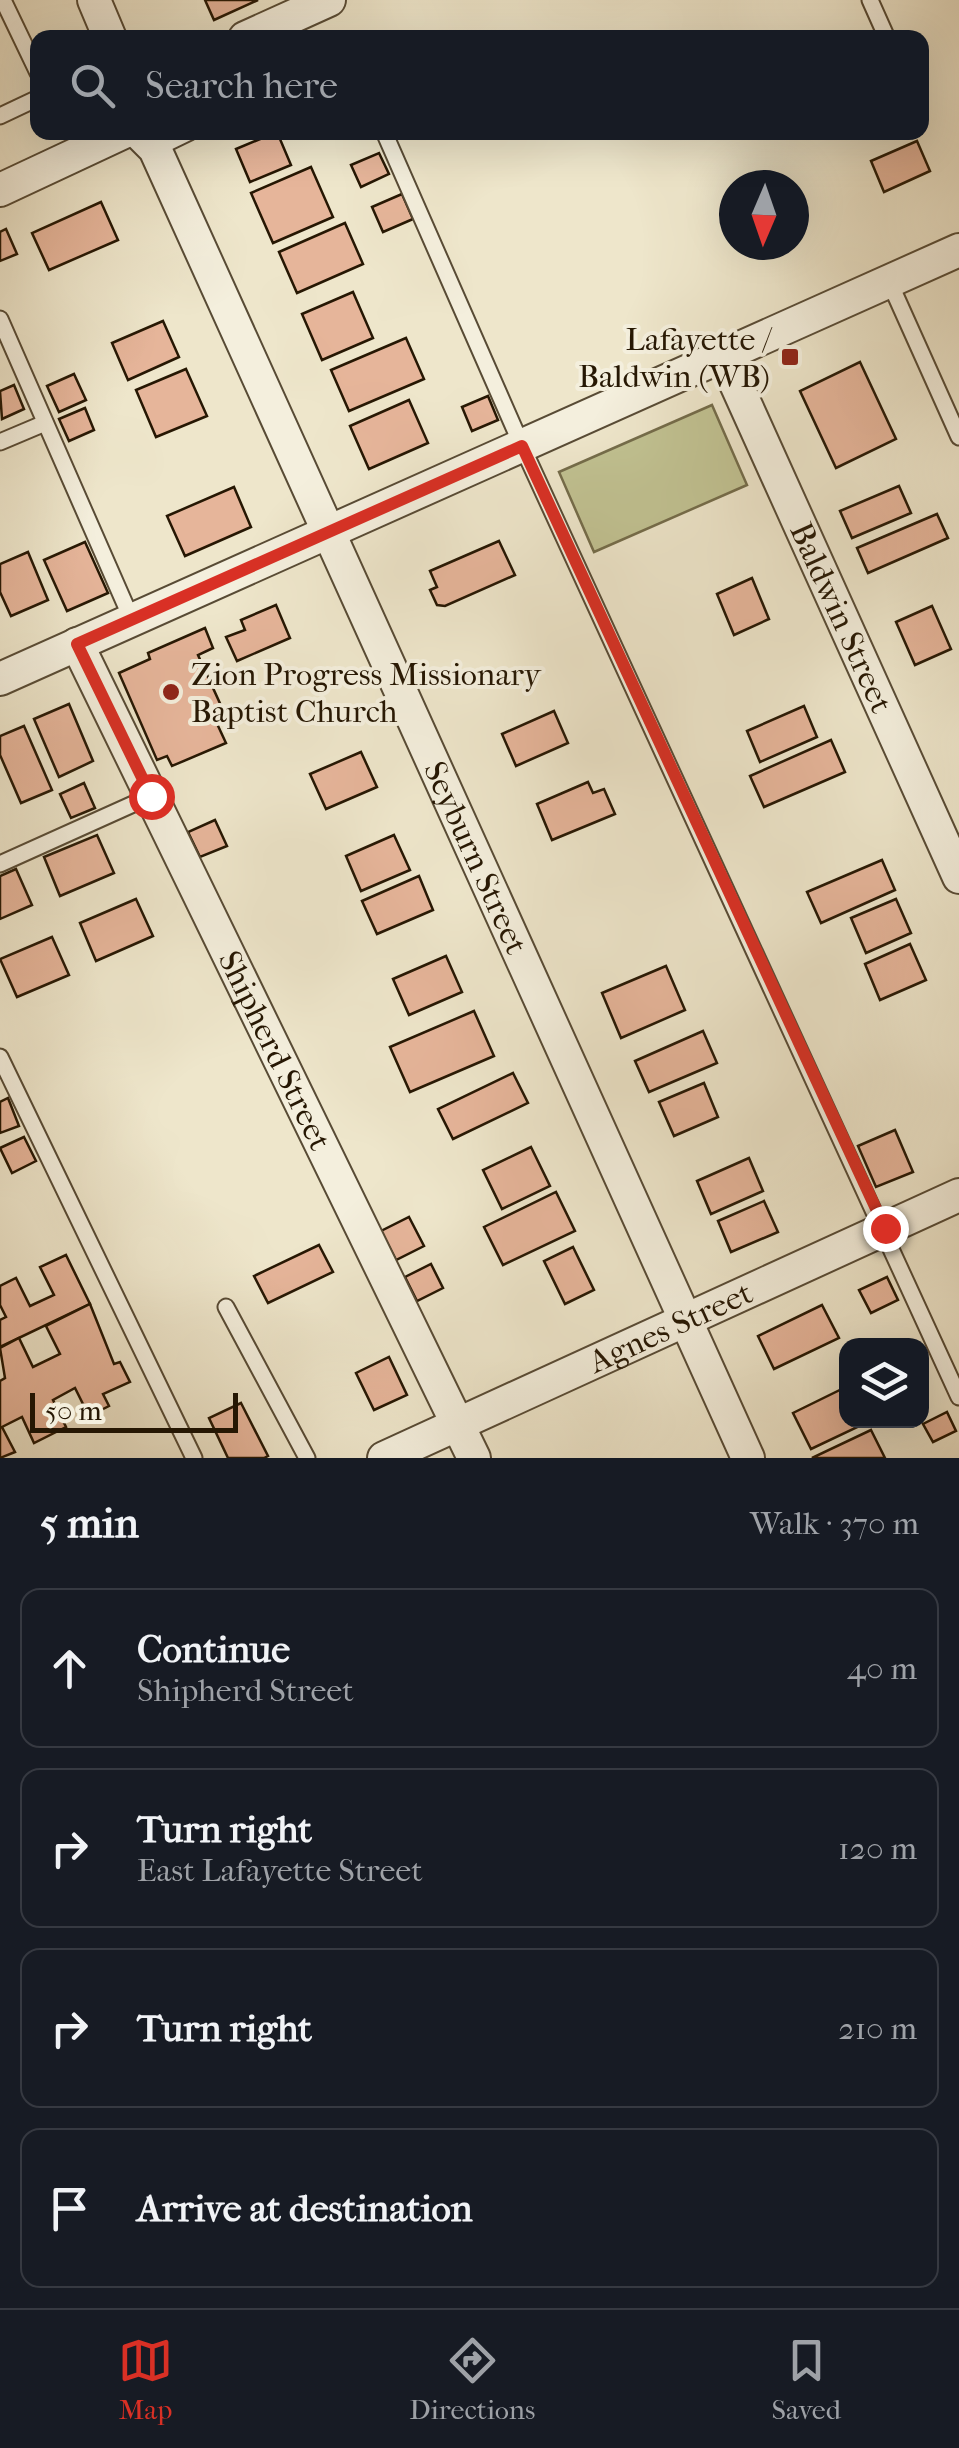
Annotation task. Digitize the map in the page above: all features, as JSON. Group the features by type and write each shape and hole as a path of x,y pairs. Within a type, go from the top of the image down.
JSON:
{"street":[{"path":"94,0 107,30"},
{"path":"262,30 329,0"},
{"path":"0,190 107,140"},
{"name":"Seyburn Street","path":"147,141 330,531 748,1458"},
{"path":"0,679 959,250"},
{"name":"Baldwin Street","path":"723,355 959,876"},
{"name":"Shipherd Street","path":"77,644 474,1458"},
{"name":"Agnes Street","path":"384,1458 959,1195"}],"lane":[{"path":"3,0 30,56"},
{"path":"870,0 883,30"},
{"path":"0,116 30,102"},
{"path":"388,140 522,446 885,1228 959,1397"},
{"path":"890,281 959,436"},
{"path":"0,319 132,620"},
{"path":"0,442 45,422"},
{"path":"0,864 151,796"},
{"path":"0,1057 194,1458"},
{"path":"226,1307 307,1458"}],"green space":[{"path":"712,405 747,485 594,552 559,472"}],"building":[{"path":"205,0 258,0 214,20"},
{"path":"258,140 280,140 291,165 250,182 236,149"},
{"path":"917,141 930,171 884,192 871,161"},
{"path":"379,153 389,174 361,187 351,165"},
{"path":"311,167 333,217 273,243 251,193"},
{"path":"402,194 413,219 383,232 372,207"},
{"path":"101,202 118,240 49,270 32,233"},
{"path":"345,223 363,264 297,293 279,252"},
{"path":"6,229 17,254 0,261 0,232"},
{"path":"353,292 373,338 322,360 302,314"},
{"path":"163,321 179,357 128,380 112,343"},
{"path":"406,338 424,379 349,411 331,370"},
{"path":"860,362 896,439 836,468 800,391"},
{"path":"186,369 207,416 156,437 136,390"},
{"path":"74,374 86,400 59,412 47,386"},
{"path":"14,385 24,409 2,419 0,391"},
{"path":"488,396 498,420 472,431 462,407"},
{"path":"409,400 428,443 369,469 350,426"},
{"path":"85,408 94,430 69,441 59,419"},
{"path":"899,486 911,513 852,538 840,511"},
{"path":"234,487 251,527 185,556 167,516"},
{"path":"937,514 948,538 868,573 857,548"},
{"path":"499,541 515,575 445,606 437,605 430,590 437,587 430,571"},
{"path":"85,542 108,593 67,611 44,560"},
{"path":"28,552 48,600 11,616 0,592 0,564"},
{"path":"752,578 769,619 734,635 717,594"},
{"path":"276,605 290,638 237,661 226,637 245,630 241,620"},
{"path":"932,606 951,649 915,665 896,622"},
{"name":"Zion Progress Missionary Baptist Church","path":"205,628 213,648 198,655 223,710 213,715 226,743 172,766 167,756 157,760 119,673 150,659 148,653"},
{"path":"69,704 93,761 59,777 34,719"},
{"path":"804,706 817,737 760,762 747,731"},
{"path":"554,711 568,743 516,766 502,734"},
{"path":"24,726 52,790 21,803 0,755 0,736"},
{"path":"831,740 845,772 764,807 750,776"},
{"path":"361,752 377,787 326,809 310,774"},
{"path":"588,782 593,793 604,789 615,814 552,840 537,804"},
{"path":"84,783 95,808 71,818 60,794"},
{"path":"215,820 227,846 200,857 188,832"},
{"path":"97,835 114,873 60,896 44,857"},
{"path":"394,835 410,870 361,891 346,856"},
{"path":"882,860 895,890 821,923 807,892"},
{"path":"16,869 32,905 0,919 0,876"},
{"path":"419,876 433,910 377,934 362,901"},
{"path":"136,899 153,936 96,961 80,923"},
{"path":"896,899 911,933 866,953 851,918"},
{"path":"52,937 69,975 17,997 0,959"},
{"path":"910,944 926,980 880,1000 865,964"},
{"path":"446,956 462,992 409,1015 393,979"},
{"path":"666,966 685,1010 621,1038 602,993"},
{"path":"474,1011 494,1056 410,1092 390,1047"},
{"path":"703,1031 717,1063 649,1092 635,1061"},
{"path":"513,1073 528,1103 453,1139 438,1109"},
{"path":"704,1083 718,1117 674,1136 659,1102"},
{"path":"8,1098 19,1126 0,1133 0,1102"},
{"path":"895,1130 913,1172 876,1187 858,1146"},
{"path":"24,1137 36,1161 12,1173 0,1148"},
{"path":"531,1147 550,1186 502,1209 483,1170"},
{"path":"749,1158 763,1191 711,1214 697,1181"},
{"path":"556,1192 575,1231 503,1265 484,1227"},
{"path":"764,1201 778,1232 731,1252 718,1221"},
{"path":"409,1217 424,1246 396,1260 381,1231"},
{"path":"319,1245 333,1272 268,1303 254,1276"},
{"path":"573,1247 594,1290 565,1304 544,1261"},
{"path":"66,1255 90,1304 0,1347 0,1320 6,1317 0,1305 0,1286 16,1278 30,1306 54,1295 40,1267"},
{"path":"431,1264 443,1288 417,1301 405,1277"},
{"path":"887,1277 898,1300 871,1313 859,1290"},
{"path":"90,1304 114,1364 120,1362 130,1382 103,1394 109,1406 89,1416 75,1388 53,1400 66,1427 34,1443 22,1417 2,1427 15,1452 0,1458 0,1381 5,1378 0,1348 19,1338 33,1367 60,1354 46,1326"},
{"path":"822,1305 839,1338 774,1369 758,1336"},
{"path":"389,1357 407,1395 374,1410 356,1373"},
{"path":"839,1390 839,1428 855,1428 811,1449 793,1413"},
{"path":"241,1403 268,1456 264,1458 228,1458 209,1418"},
{"path":"947,1412 956,1431 933,1442 925,1428 929,1428 929,1421"},
{"path":"871,1430 885,1458 812,1458"}],"place":[{"name":"Lafayette / Baldwin (WB)","path":"790,357"},
{"name":"Zion Progress Missionary Baptist Church","path":"171,692"}],"route":[{"path":"151,796 77,644 522,446 885,1228"}]}
